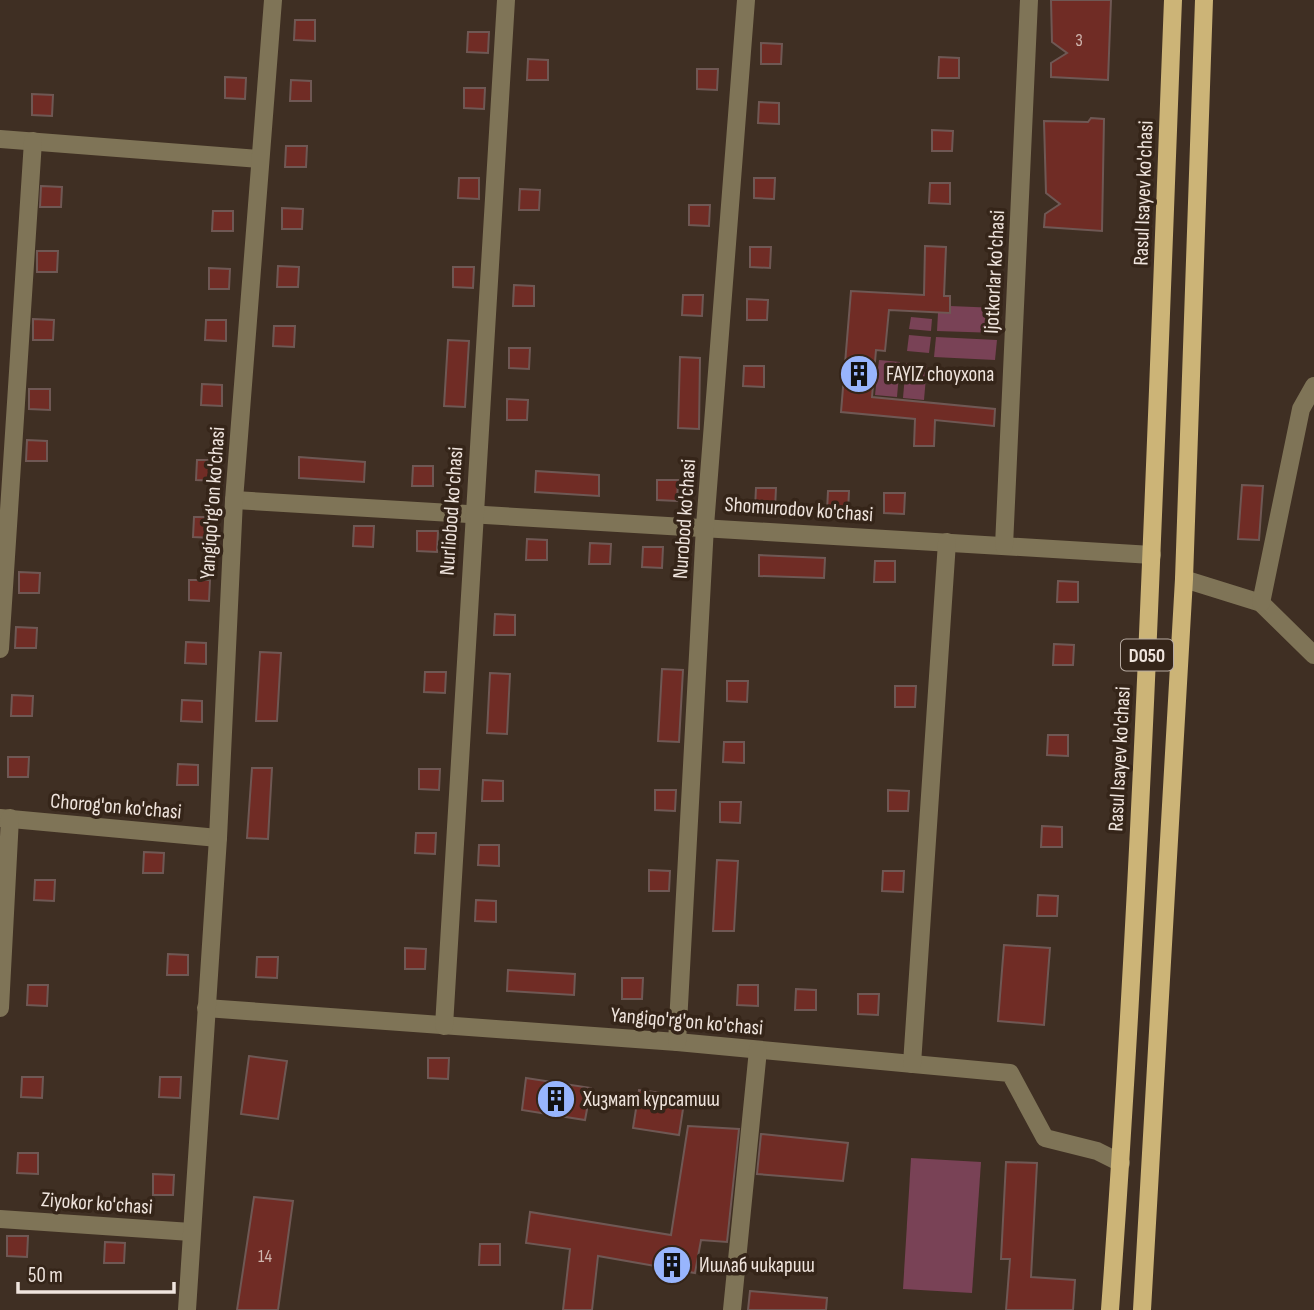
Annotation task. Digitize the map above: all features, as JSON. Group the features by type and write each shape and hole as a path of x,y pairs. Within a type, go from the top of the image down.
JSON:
{"main road":[{"name":"Rasul Isayev ko'chasi","path":"1110,1310 1121,1163 1152,555 1172,0"},
{"name":"D050","path":"1142,1310 1184,579 1204,0"}],"street":[{"name":"Yangiqo'rg'on ko'chasi","path":"187,1310 218,838 234,500 273,0"},
{"name":"Nurliobod ko'chasi","path":"444,1026 506,0"},
{"name":"Nurobod ko'chasi","path":"677,1042 705,526 746,0"},
{"name":"Ijotkorlar ko'chasi","path":"1004,546 1029,0"},
{"path":"0,139 260,159"},
{"path":"0,649 33,141"},
{"path":"1261,603 1301,409 1314,386"},
{"name":"Shomurodov ko'chasi","path":"234,500 705,526 1152,555"},
{"path":"912,1064 947,542"},
{"path":"1184,579 1261,603 1314,655"},
{"name":"Chorog'on ko'chasi","path":"0,1008 5,818 218,838"},
{"name":"Yangiqo'rg'on ko'chasi","path":"206,1009 677,1042 1010,1073 1045,1138 1097,1151 1121,1163"},
{"path":"732,1310 758,1049"},
{"name":"Ziyokor ko'chasi","path":"0,1219 191,1232"}],"shaded area":[{"path":"950,306 998,308 997,333 937,331 938,313 950,313"},
{"path":"911,317 932,319 931,331 909,329"},
{"path":"909,335 931,337 929,353 907,351"},
{"path":"936,337 997,340 995,360 934,357"},
{"path":"879,360 900,362 897,397 875,395"},
{"path":"906,363 927,365 924,400 903,398"},
{"path":"911,1158 981,1162 972,1293 903,1289"}],"building":[{"path":"1051,0 1111,0 1108,80 1051,77 1051,63 1067,53 1052,42"},
{"path":"295,20 315,20 315,41 294,40"},
{"path":"468,32 489,32 488,53 467,52"},
{"path":"761,43 782,44 781,64 761,64"},
{"path":"939,57 959,58 959,78 938,78"},
{"path":"528,59 548,60 548,80 527,80"},
{"path":"697,69 718,69 717,90 697,89"},
{"path":"225,77 246,78 245,99 225,98"},
{"path":"291,80 311,81 311,101 290,101"},
{"path":"464,88 485,88 484,109 464,108"},
{"path":"32,94 53,95 52,116 32,115"},
{"path":"759,102 779,103 779,124 758,123"},
{"path":"1091,118 1104,119 1102,231 1044,227 1045,214 1060,204 1046,193 1044,121 1088,122"},
{"path":"932,130 953,131 952,151 932,151"},
{"path":"286,146 307,146 306,167 285,167"},
{"path":"459,178 479,178 479,199 458,198"},
{"path":"754,178 775,178 774,199 754,198"},
{"path":"930,183 950,183 950,204 929,203"},
{"path":"41,186 62,187 61,207 40,207"},
{"path":"520,189 540,190 539,210 519,210"},
{"path":"689,205 710,205 709,226 689,225"},
{"path":"282,208 303,209 302,229 282,229"},
{"path":"213,211 233,211 233,231 212,231"},
{"name":"FAYIZ choyxona","path":"925,246 946,247 944,296 950,296 950,313 889,310 885,351 876,350 872,397 995,409 994,426 935,420 934,446 914,446 915,419 841,412 851,291 924,295"},
{"path":"750,247 771,247 770,268 750,267"},
{"path":"37,251 58,251 57,272 37,272"},
{"path":"278,266 299,267 298,287 277,287"},
{"path":"453,267 474,267 473,288 453,287"},
{"path":"209,268 230,269 229,289 209,289"},
{"path":"514,285 534,286 534,306 513,306"},
{"path":"683,295 703,295 702,316 682,315"},
{"path":"747,299 768,300 767,320 747,320"},
{"path":"33,319 54,320 53,340 33,340"},
{"path":"206,320 226,320 226,341 205,340"},
{"path":"274,326 295,326 294,347 273,346"},
{"path":"448,340 469,341 465,407 444,406"},
{"path":"509,348 530,348 529,369 509,368"},
{"path":"680,357 700,358 699,429 678,428"},
{"path":"744,366 764,366 764,387 743,386"},
{"path":"202,384 222,385 222,406 201,405"},
{"path":"29,389 50,389 50,410 29,409"},
{"path":"507,399 528,400 527,420 507,420"},
{"path":"27,440 47,441 47,461 26,461"},
{"path":"299,457 365,462 364,482 299,478"},
{"path":"197,460 218,460 217,481 196,480"},
{"path":"413,466 433,466 433,486 412,486"},
{"path":"536,471 599,475 599,496 535,492"},
{"path":"657,480 678,480 677,501 657,500"},
{"path":"1242,485 1263,486 1259,540 1238,539"},
{"path":"756,488 776,488 775,509 755,508"},
{"path":"828,491 849,491 848,512 827,511"},
{"path":"884,493 905,493 904,514 884,513"},
{"path":"194,517 214,517 214,538 193,537"},
{"path":"354,526 374,526 373,547 353,546"},
{"path":"417,531 438,531 437,552 417,551"},
{"path":"527,539 547,540 547,560 526,560"},
{"path":"590,543 611,544 610,564 589,564"},
{"path":"643,547 663,547 662,568 642,567"},
{"path":"759,555 825,558 824,578 759,576"},
{"path":"875,561 895,561 895,582 874,582"},
{"path":"19,572 40,573 39,593 19,593"},
{"path":"189,580 210,580 209,601 189,600"},
{"path":"1058,581 1078,582 1078,602 1057,602"},
{"path":"495,614 515,615 515,635 494,635"},
{"path":"16,627 37,628 36,648 15,648"},
{"path":"186,642 206,643 206,664 185,663"},
{"path":"1054,644 1074,645 1073,665 1053,665"},
{"path":"260,652 281,653 277,721 256,721"},
{"path":"662,669 683,670 679,742 658,741"},
{"path":"425,672 446,672 445,693 424,692"},
{"path":"490,673 510,674 507,734 487,733"},
{"path":"727,681 748,681 747,702 727,701"},
{"path":"895,686 916,686 915,707 895,707"},
{"path":"12,695 33,696 32,716 11,716"},
{"path":"182,700 202,701 202,722 181,721"},
{"path":"1048,735 1068,735 1068,756 1047,755"},
{"path":"724,742 744,742 744,763 723,762"},
{"path":"8,757 29,757 28,777 8,777"},
{"path":"178,764 198,765 198,785 177,785"},
{"path":"252,768 272,768 268,839 247,838"},
{"path":"419,769 440,769 439,790 419,789"},
{"path":"483,780 503,781 503,801 482,801"},
{"path":"655,790 676,790 675,811 655,810"},
{"path":"888,790 909,791 908,811 888,811"},
{"path":"720,802 741,802 740,823 720,822"},
{"path":"1042,826 1062,827 1062,847 1041,847"},
{"path":"416,833 436,833 435,854 415,853"},
{"path":"479,845 499,845 499,866 478,865"},
{"path":"144,852 164,853 163,873 143,873"},
{"path":"717,860 738,861 734,931 713,931"},
{"path":"649,870 670,871 669,891 649,891"},
{"path":"883,871 904,871 903,892 882,891"},
{"path":"35,880 55,880 54,901 34,900"},
{"path":"1038,895 1058,896 1057,916 1037,916"},
{"path":"476,900 496,901 496,922 475,921"},
{"path":"1004,945 1050,948 1044,1025 998,1021"},
{"path":"405,948 426,949 425,969 405,969"},
{"path":"168,954 188,955 188,975 167,975"},
{"path":"257,957 278,957 277,978 256,977"},
{"path":"508,970 575,974 574,995 507,991"},
{"path":"622,978 643,978 642,999 622,999"},
{"path":"28,985 48,985 47,1006 27,1005"},
{"path":"738,985 758,985 758,1006 737,1005"},
{"path":"796,989 816,990 816,1010 795,1010"},
{"path":"858,994 879,994 878,1015 858,1014"},
{"path":"249,1056 287,1061 278,1119 241,1114"},
{"path":"428,1058 449,1058 448,1079 428,1078"},
{"path":"22,1077 43,1077 42,1098 21,1097"},
{"path":"160,1077 181,1077 180,1098 159,1097"},
{"name":"Хизмат курсатиш","path":"526,1078 591,1088 585,1120 522,1110"},
{"name":"Хизмат курсатиш","path":"639,1090 685,1096 679,1135 633,1128"},
{"path":"688,1126 739,1129 727,1242 701,1240 695,1273 598,1256 592,1310 563,1310 570,1249 526,1243 530,1212 671,1235"},
{"path":"761,1134 848,1143 843,1181 757,1174"},
{"path":"18,1153 38,1153 38,1174 17,1173"},
{"path":"1006,1162 1037,1163 1031,1277 1075,1280 1073,1310 1006,1310 1010,1259 1001,1259"},
{"path":"153,1174 174,1175 173,1195 153,1195"},
{"path":"254,1197 293,1201 278,1310 237,1310"},
{"path":"7,1236 28,1236 27,1257 7,1256"},
{"path":"105,1242 125,1243 124,1263 104,1263"},
{"path":"480,1244 500,1244 500,1265 479,1265"},
{"path":"750,1291 827,1298 826,1310 748,1310"}],"place":[{"name":"FAYIZ choyxona","path":"859,374"},
{"name":"Хизмат курсатиш","path":"556,1099"},
{"name":"Ишлаб чикариш","path":"672,1265"}]}
